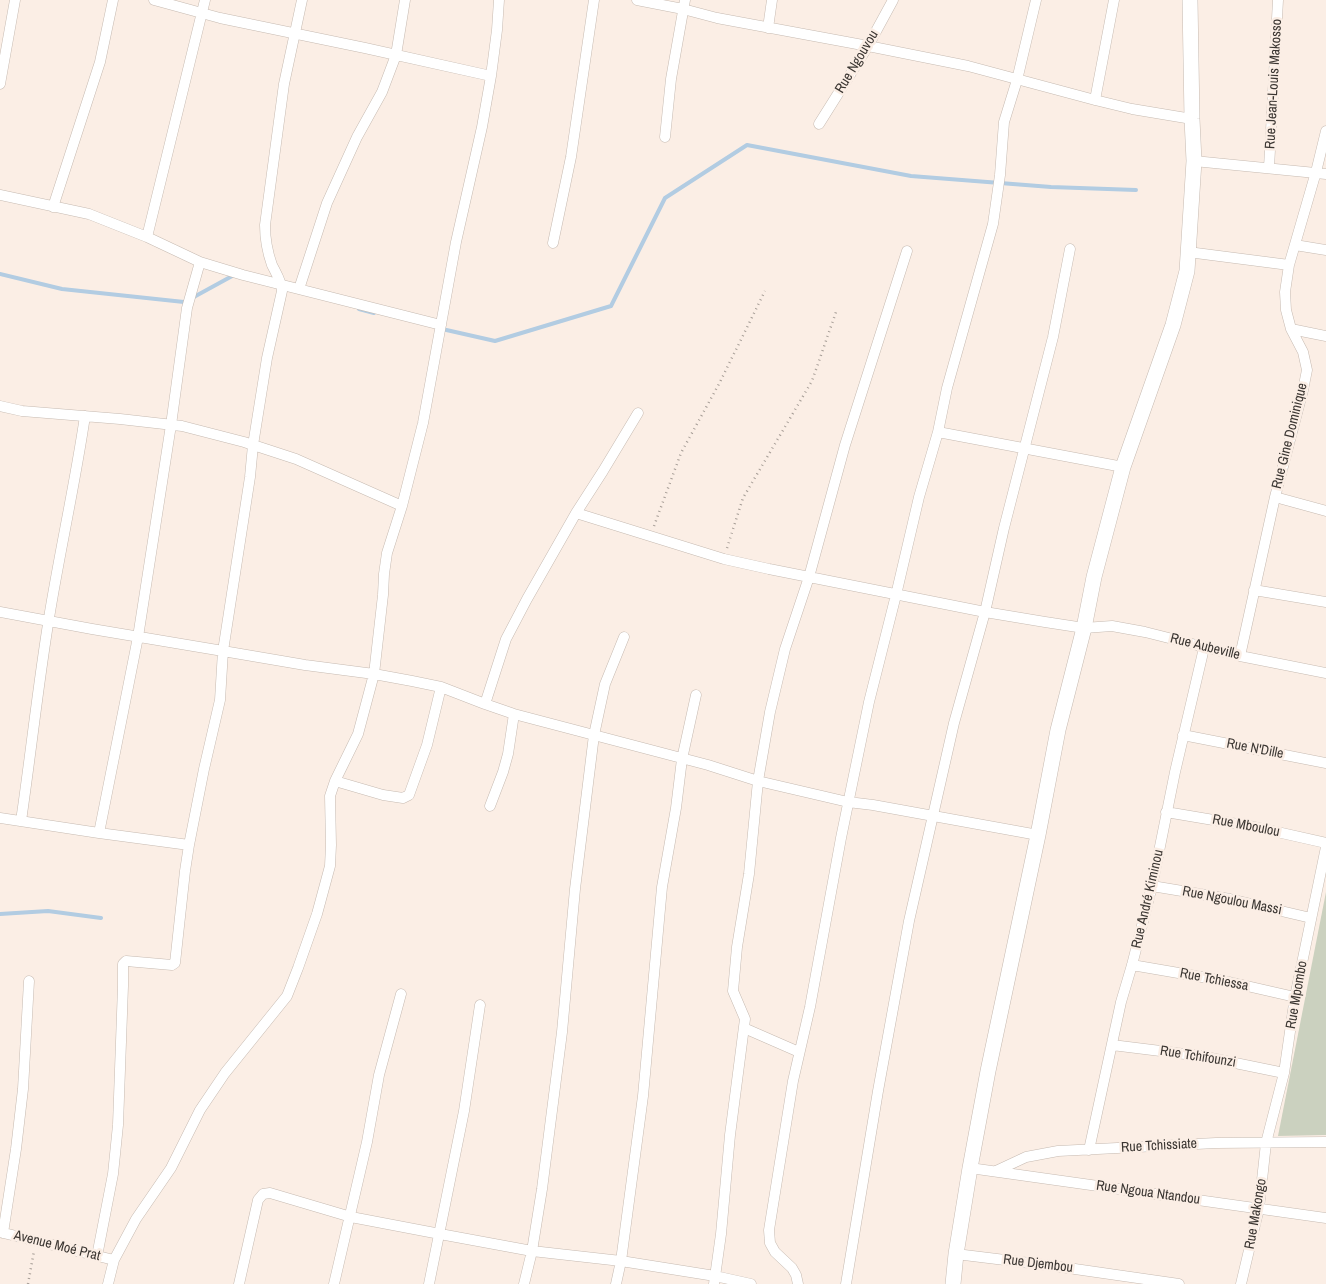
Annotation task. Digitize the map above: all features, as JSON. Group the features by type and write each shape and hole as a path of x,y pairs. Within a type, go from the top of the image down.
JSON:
{"street":[{"path":"0,84 15,0"},
{"path":"53,207 100,62 113,0"},
{"path":"154,0 220,18 491,76"},
{"path":"147,236 204,0"},
{"path":"97,1256 113,1174 118,1125 123,986 122,964 126,961 172,965 175,963 189,845 220,700 223,651 250,477 253,445 267,358 282,291 282,285 272,264 265,240 265,225 284,84 302,0"},
{"path":"299,289 327,203 356,137 382,92 396,55 405,0"},
{"path":"108,1284 114,1260 136,1219 171,1168 200,1110 225,1073 287,996 317,914 330,866 332,846 330,796 335,781 358,734 374,674 387,553 402,506 423,423 456,242 482,127 491,76 499,0"},
{"path":"553,243 571,157 594,0"},
{"path":"637,0 684,4 717,18 968,66 1095,100 1192,118"},
{"path":"768,28 772,0"},
{"name":"Rue Ngouvou","path":"819,124 868,46 893,0"},
{"path":"798,1284 792,1268 775,1252 770,1243 769,1230 793,1081 810,1007 848,802 869,702 919,497 993,224 1000,175 1004,122 1017,80 1036,0"},
{"path":"1095,100 1114,0"},
{"path":"953,1284 970,1168 988,1071 1038,835 1058,730 1084,628 1094,577 1124,467 1173,325 1187,271 1194,161 1190,0"},
{"name":"Rue Jean-Louis Makosso","path":"1269,168 1278,0"},
{"path":"665,137 671,79 684,4"},
{"name":"Rue Gine Dominique","path":"1240,656 1275,497 1307,370 1303,352 1291,329 1286,310 1286,292 1289,265 1321,173 1326,131"},
{"path":"1194,161 1321,173"},
{"path":"0,195 89,214 147,236 200,262 243,275 441,325"},
{"path":"1295,245 1326,250"},
{"path":"846,1284 878,1092 910,921 954,723 1053,338 1070,249"},
{"path":"714,1280 745,1019 733,991 737,947 749,874 758,781 770,712 785,649 809,577 846,445 907,251"},
{"path":"1188,252 1289,265"},
{"path":"99,833 138,637 187,308 200,262"},
{"path":"1291,329 1326,336"},
{"path":"0,406 22,411 182,426 296,459 402,506"},
{"path":"485,704 506,639 526,599 576,513 638,413"},
{"path":"21,821 49,621 85,416"},
{"path":"938,432 1124,467"},
{"path":"1275,497 1326,511"},
{"name":"Rue Aubeville","path":"576,513 724,559 984,612 1084,628 1112,626 1145,632 1204,648 1326,673"},
{"path":"1254,590 1326,602"},
{"path":"0,612 304,665 374,674 441,687 514,714 708,765 758,781 848,802 1038,835"},
{"path":"524,1284 532,1251 542,1189 562,1032 574,889 594,735 605,684 624,637"},
{"name":"Rue André Kiminou","path":"1090,1150 1121,1002 1152,886 1166,812 1204,648"},
{"path":"335,781 383,795 403,798 409,795 427,745 441,687"},
{"path":"616,1284 621,1261 643,1096 662,887 676,808 682,759 696,695"},
{"path":"490,806 508,754 514,714"},
{"name":"Rue N'Dille","path":"1183,735 1326,763"},
{"name":"Rue Mboulou","path":"1166,812 1254,827 1326,845"},
{"path":"0,818 189,845"},
{"name":"Rue Mpombo","path":"1266,1143 1284,1073 1295,997 1326,845"},
{"name":"Rue Ngoulou Massi","path":"1152,886 1230,899 1311,918"},
{"name":"Rue Tchiessa","path":"1132,965 1225,981 1295,997"},
{"path":"2,1233 16,1149 23,1089 28,981"},
{"path":"334,1284 351,1217 379,1075 401,994"},
{"path":"430,1284 464,1111 480,1004"},
{"path":"744,1028 799,1052"},
{"name":"Rue Tchifounzi","path":"1112,1045 1201,1056 1284,1073"},
{"name":"Rue Tchissiate","path":"995,1172 1026,1157 1058,1151 1216,1143 1326,1142"},
{"name":"Rue Makongo","path":"1241,1284 1259,1208 1266,1143"},
{"name":"Rue Ngoua Ntandou","path":"970,1168 1326,1218"},
{"path":"239,1284 258,1200 263,1194 270,1193 351,1217 440,1234 532,1251 621,1261 714,1280 751,1284"},
{"name":"Avenue Moé Prat","path":"2,1233 114,1260"},
{"name":"Rue Djembou","path":"956,1254 1179,1284"}],"path":[{"path":"650,537 681,453 720,382 765,292"},
{"path":"724,559 743,498 812,381 836,312"},
{"path":"28,1284 36,1241"}],"green space":[{"path":"1326,892 1326,1135 1278,1136"}],"waterway":[{"path":"442,329 495,341 611,306 665,198 747,145 911,176 1051,187 1136,190"},
{"path":"0,274 62,289 186,301"},
{"path":"192,298 234,275"},
{"path":"359,309 374,313"},
{"path":"0,914 48,911 101,918"}]}
